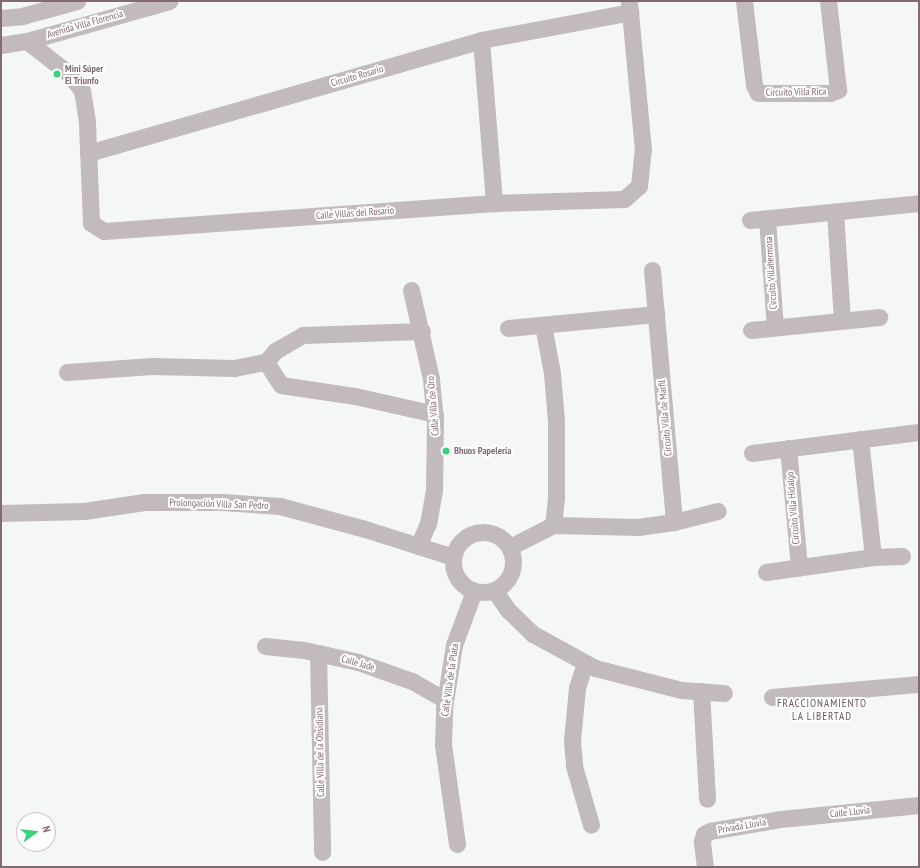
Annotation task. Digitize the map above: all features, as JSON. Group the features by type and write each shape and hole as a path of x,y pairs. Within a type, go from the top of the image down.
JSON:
{"street":[{"path":"1,18 22,16 78,1"},
{"name":"Avenida Villa Florencia","path":"1,45 27,41 169,1"},
{"name":"Circuito Villa Rica","path":"744,1 754,85 758,93 830,93 838,90 828,1"},
{"name":"Calle Villas del Rosario","path":"27,41 68,73 82,90 88,153 91,223 104,231 494,203 624,199 639,186 643,150 630,6"},
{"name":"Circuito Rosario","path":"88,153 481,40 630,6"},
{"path":"481,40 494,203"},
{"path":"750,220 919,203"},
{"path":"835,212 842,320"},
{"name":"Circuito Villahermosa","path":"767,219 775,327"},
{"name":"Circuito Villa de Marfil","path":"652,270 674,522"},
{"name":"Calle Villa de Oro","path":"411,290 422,331 431,379 434,414 434,490 428,523 418,546"},
{"path":"508,328 656,314"},
{"path":"751,330 879,316"},
{"path":"543,325 552,373 556,420 556,498 553,525"},
{"path":"67,372 152,366 234,368 266,362 275,351 303,335 422,331"},
{"path":"266,362 281,385 348,394 434,414"},
{"path":"752,453 919,432"},
{"path":"860,439 873,557"},
{"name":"Circuito Villa Hidalgo","path":"788,448 799,567"},
{"name":"Prolongación Villa San Pedro","path":"1,513 84,511 144,502 222,502 273,505 365,529 453,557"},
{"path":"510,547 553,525 615,528 674,522 718,511"},
{"path":"478,532 494,533 510,547 514,568 510,578 495,591 474,591 457,578 453,557 463,539 478,532"},
{"path":"766,572 873,557 902,556"},
{"name":"Calle Villa de la Plata","path":"457,844 443,744 445,700 454,645 474,591"},
{"path":"495,591 508,610 533,634 585,663 635,680 681,690 724,693"},
{"name":"Calle Jade","path":"265,646 318,653 358,662 412,681 445,700"},
{"name":"Calle Villa de la Obsidiana","path":"318,653 322,852"},
{"path":"585,663 578,688 572,741 574,766 591,825"},
{"path":"772,697 919,684"},
{"path":"701,691 707,799"},
{"name":"Calle Lluvia","path":"781,819 919,805"},
{"name":"Privada Lluvia","path":"705,867 704,834 781,819"}],"place":[{"name":"Mini Súper El Triunfo","path":"57,74"},
{"name":"Bhuos Papelería","path":"446,451"}],"district":[{"name":"FRACCIONAMIENTO LA LIBERTAD","path":"822,710"}]}
